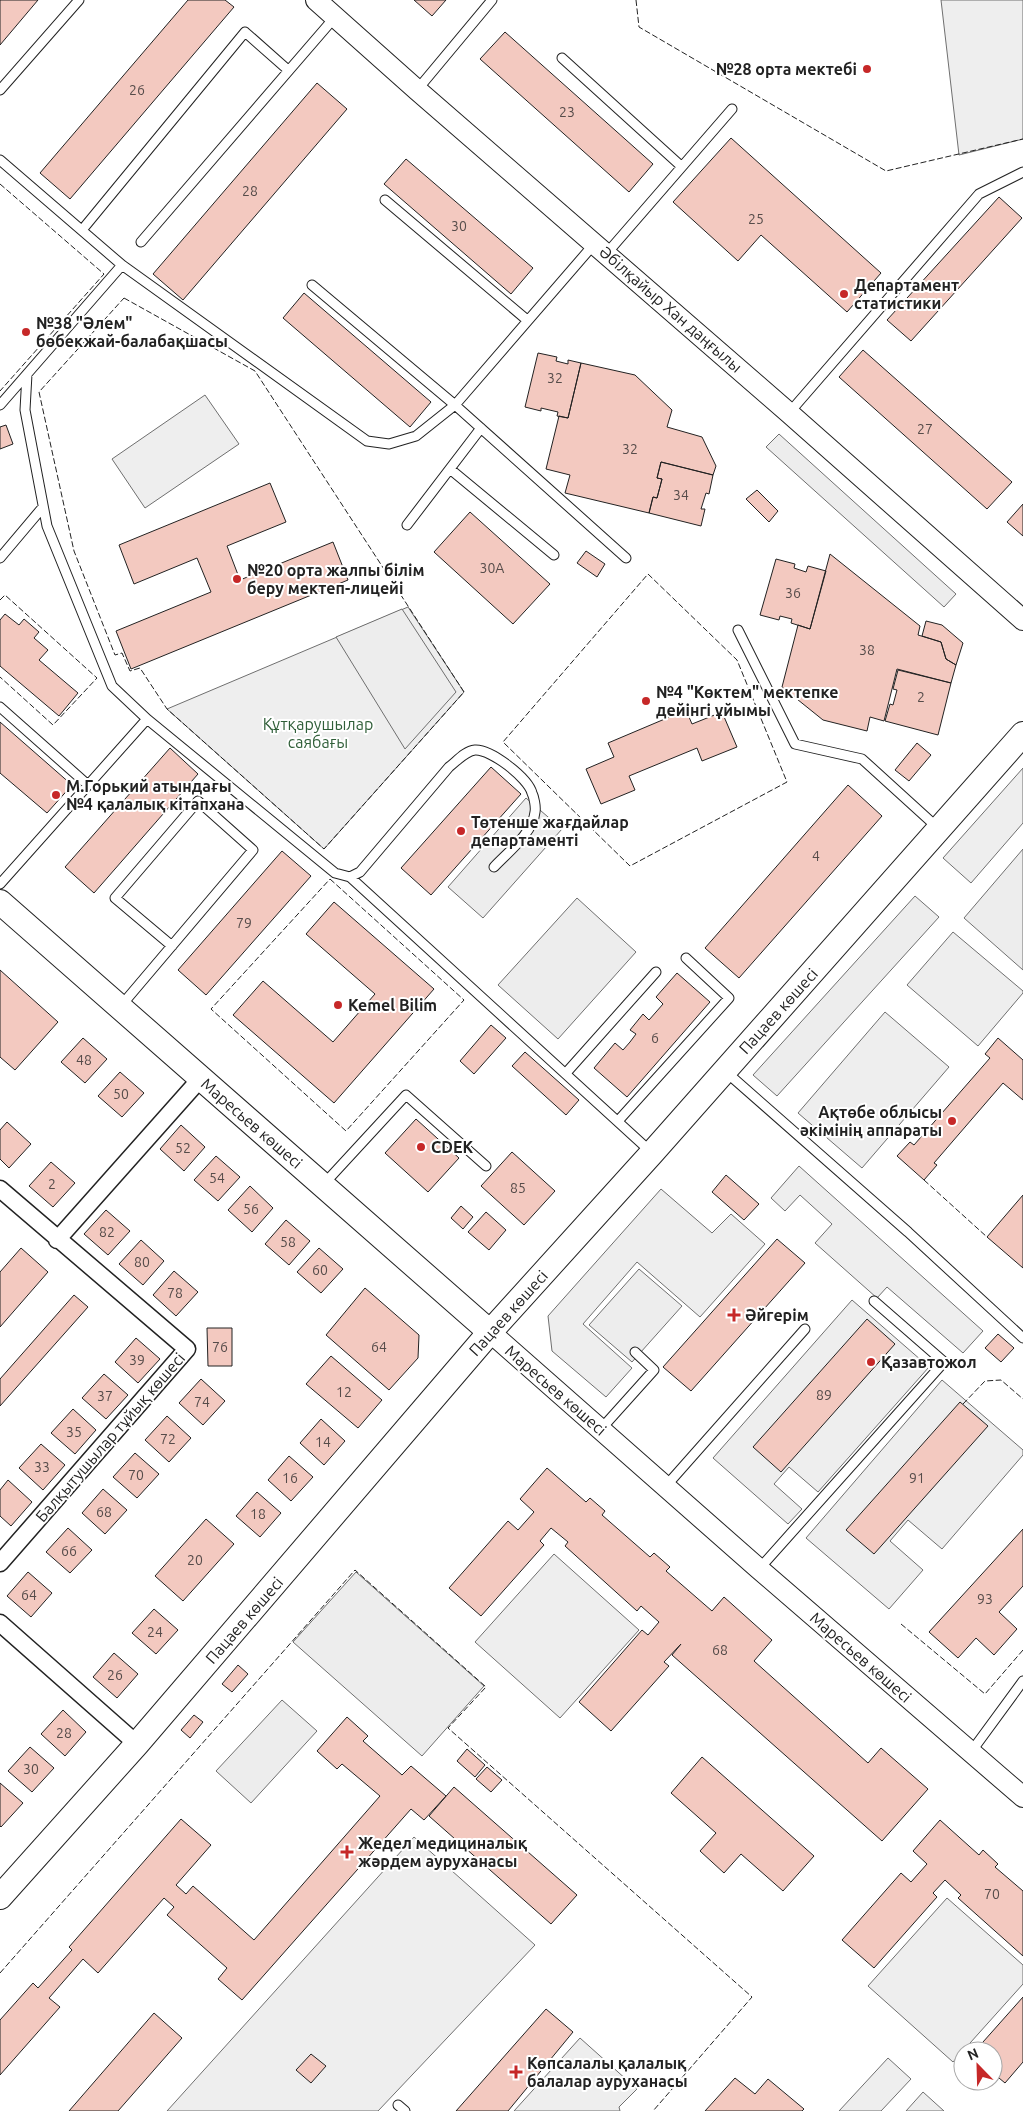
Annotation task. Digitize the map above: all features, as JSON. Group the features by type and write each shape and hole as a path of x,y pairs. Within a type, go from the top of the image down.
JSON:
{"main road":[{"name":"Пацаев көшесі","path":"0,1897 136,1744 490,1332 652,1153 1023,734"},
{"name":"Маресьев көшесі","path":"0,902 490,1332"}],"street":[{"name":"Әбілқайыр Хан даңғылы","path":"316,0 417,90 789,412 1023,620"},
{"path":"57,1240 201,1078"},
{"name":"Балқытушылар тұйық көшесі","path":"0,1189 57,1240 187,1349 0,1563"},
{"name":"Маресьев көшесі","path":"490,1332 1023,1797"},
{"path":"0,1623 136,1744"}],"lane":[{"path":"0,90 79,0"},
{"path":"417,90 492,0"},
{"path":"141,242 335,17"},
{"path":"82,230 245,32 288,70"},
{"path":"562,58 681,166"},
{"path":"0,160 122,265 368,441 389,444 416,436 455,405 527,320 681,166 732,109"},
{"path":"789,412 979,194 1023,172"},
{"path":"385,200 527,320"},
{"path":"0,405 122,265"},
{"path":"312,285 455,405 626,558"},
{"path":"28,374 25,410 47,526 112,686 147,718 335,873 350,877 652,1153"},
{"path":"407,525 481,428"},
{"path":"450,469 554,555"},
{"path":"0,558 43,507"},
{"path":"738,630 794,744 862,760 939,829"},
{"path":"0,707 88,785"},
{"path":"0,884 147,718"},
{"path":"350,877 360,872 449,767 464,754 476,750 494,756 518,774 532,792 535,812 528,830 494,867"},
{"path":"120,1007 172,946 253,850 198,801 115,898 172,946"},
{"path":"618,1121 729,998 686,958"},
{"path":"566,1074 656,972"},
{"path":"725,1071 915,1239 1023,1338"},
{"path":"323,1185 406,1095 486,1166"},
{"path":"760,1569 944,1362 874,1301"},
{"path":"666,1486 805,1329"},
{"path":"601,1429 654,1370 635,1352"},
{"path":"970,1752 1023,1681"}],"green space":[{"path":"941,0 1023,0 1023,139 959,155"},
{"path":"205,395 239,444 145,508 112,459"},
{"name":"Құтқарушылар саябағы","path":"408,607 464,692 324,849 167,709"},
{"path":"1023,768 1023,823 971,883 943,858"},
{"path":"953,932 1023,991 978,1046 907,985"},
{"path":"885,1012 949,1067 862,1168 798,1113"},
{"path":"799,1166 983,1331 963,1353 887,1287 877,1298 815,1243 832,1224 800,1195 785,1211 771,1198"},
{"path":"661,1189 712,1233 731,1214 765,1244 700,1317 637,1262 583,1324 632,1368 606,1397 552,1351 548,1316"},
{"path":"852,1300 929,1367 818,1492 789,1467 774,1484 802,1509 788,1524 713,1458"},
{"path":"942,1380 1023,1450 1023,1455 942,1549 908,1520 890,1541 923,1570 889,1609 806,1538"},
{"path":"554,1554 639,1630 560,1718 475,1642"},
{"path":"414,1837 535,1945 378,2111 167,2111"},
{"path":"947,1898 1023,1965 1023,1984 972,2041 953,2041 953,2062 868,1986"},
{"path":"580,2038 637,2089 619,2107 620,2111 514,2111"},
{"path":"888,2058 911,2079 881,2111 839,2111"},
{"path":"923,2092 944,2111 906,2111"}],"shaded area":[{"path":"779,434 956,594 944,607 766,447"},
{"path":"402,609 456,692 405,749 336,637"},
{"path":"526,798 562,829 483,918 448,887"},
{"path":"1023,849 1023,970 964,918"},
{"path":"915,896 939,917 777,1096 753,1075"},
{"path":"577,898 636,952 558,1039 498,985"},
{"path":"639,1269 682,1306 632,1362 589,1325"},
{"path":"356,1572 484,1686 422,1756 293,1642"},
{"path":"282,1700 317,1731 251,1803 216,1771"}],"building":[{"path":"0,0 38,0 0,45"},
{"path":"188,0 225,0 234,7 70,199 40,173"},
{"path":"414,0 446,0 432,16"},
{"path":"505,32 653,164 629,192 480,59"},
{"path":"317,83 347,109 183,300 153,274"},
{"path":"731,138 881,273 847,312 761,235 738,261 673,202"},
{"path":"406,159 533,268 511,294 384,184"},
{"path":"999,197 1022,218 911,341 887,320"},
{"path":"304,293 431,402 410,427 283,318"},
{"path":"863,350 1012,482 987,509 839,377"},
{"path":"538,353 557,357 556,361 568,364 568,360 581,363 568,418 557,416 558,412 541,408 541,411 525,407"},
{"path":"581,363 635,375 672,410 667,427 702,437 716,466 713,475 661,462 657,478 662,479 657,498 653,497 649,513 565,493 570,475 546,469 559,416 568,418"},
{"path":"6,425 13,444 0,449 0,427"},
{"path":"661,462 713,475 709,494 706,493 701,509 705,509 701,526 649,513 653,497 657,498 662,479 657,478"},
{"path":"270,483 286,522 227,546 240,580 333,542 348,580 131,669 116,631 211,592 197,558 134,584 119,545"},
{"path":"757,490 778,511 769,522 746,499"},
{"path":"1023,504 1023,536 1007,522"},
{"path":"470,512 550,584 513,624 434,552"},
{"path":"586,551 605,564 597,577 577,563"},
{"path":"830,554 920,626 918,635 941,642 946,659 956,665 951,683 897,669 884,721 870,717 867,731 823,720 782,687 798,625 810,629"},
{"path":"776,559 795,564 794,568 806,572 808,566 826,571 810,629 791,623 792,619 780,616 779,620 760,615"},
{"path":"5,614 19,625 24,619 39,632 34,638 48,650 39,660 78,693 59,716 0,666 0,620"},
{"path":"926,621 942,625 963,643 956,665 946,659 941,642 922,636"},
{"path":"898,670 951,683 938,735 885,721 890,704 893,705 897,690 893,689"},
{"path":"686,710 692,724 722,712 737,747 702,761 697,748 629,776 635,790 601,804 586,769 614,757 608,743"},
{"path":"0,722 72,785 47,813 0,773"},
{"path":"917,743 931,755 909,781 895,770"},
{"path":"170,748 198,774 94,893 65,867"},
{"name":"Төтенше жағдайлар департаменті","path":"491,767 521,794 431,895 401,868"},
{"path":"848,785 882,816 739,978 705,948"},
{"path":"282,851 311,876 206,995 178,970"},
{"path":"334,902 434,989 334,1103 233,1015 263,981 333,1042 375,994 306,934"},
{"path":"0,970 58,1022 15,1070 0,1057"},
{"path":"677,973 710,1002 627,1097 594,1068 615,1043 623,1050 630,1042 636,1034 630,1030 643,1014 649,1020 663,1004 656,997"},
{"path":"491,1025 506,1038 474,1074 460,1061"},
{"path":"83,1038 107,1059 85,1083 61,1062"},
{"name":"Ақтөбе облысы әкімінің аппараты","path":"998,1038 1023,1060 1023,1100 1003,1083 934,1163 937,1165 924,1180 897,1156 910,1142 914,1145 990,1058 985,1054"},
{"path":"525,1052 579,1100 566,1115 512,1066"},
{"path":"120,1072 144,1093 122,1117 98,1096"},
{"path":"416,1119 459,1158 428,1192 385,1153"},
{"path":"7,1122 31,1144 9,1168 0,1159 0,1130"},
{"path":"181,1125 205,1147 184,1171 160,1149"},
{"path":"512,1152 555,1191 524,1225 481,1186"},
{"path":"216,1156 240,1177 218,1201 194,1180"},
{"path":"51,1162 75,1183 53,1207 29,1186"},
{"path":"726,1175 759,1204 744,1220 712,1192"},
{"path":"250,1186 273,1208 252,1232 228,1210"},
{"path":"1023,1195 1023,1268 987,1237"},
{"path":"461,1206 473,1217 463,1229 451,1218"},
{"path":"106,1210 130,1231 108,1255 84,1234"},
{"path":"486,1212 506,1230 489,1250 468,1232"},
{"path":"286,1220 310,1241 289,1265 265,1244"},
{"name":"Әйгерім","path":"777,1239 805,1263 691,1391 663,1367"},
{"path":"141,1240 164,1261 143,1285 119,1264"},
{"path":"21,1248 48,1272 0,1327 0,1272"},
{"path":"319,1248 343,1269 321,1293 297,1272"},
{"path":"174,1271 198,1292 176,1316 153,1295"},
{"path":"365,1288 419,1335 418,1358 389,1390 326,1335"},
{"path":"74,1295 88,1307 0,1406 0,1379"},
{"path":"867,1319 895,1344 781,1472 753,1447"},
{"path":"207,1328 232,1328 232,1366 208,1366"},
{"path":"998,1334 1014,1348 1001,1362 985,1348"},
{"path":"136,1338 160,1359 138,1383 115,1362"},
{"path":"331,1356 382,1400 358,1428 306,1384"},
{"path":"104,1374 128,1395 106,1419 82,1398"},
{"path":"201,1379 225,1401 203,1425 179,1403"},
{"path":"960,1402 988,1426 874,1554 846,1530"},
{"path":"73,1409 96,1430 75,1454 51,1433"},
{"path":"167,1416 191,1438 169,1462 145,1440"},
{"path":"321,1419 345,1441 324,1465 300,1443"},
{"path":"41,1444 65,1465 43,1490 19,1468"},
{"path":"135,1453 159,1474 137,1498 113,1477"},
{"path":"289,1456 313,1477 291,1501 268,1480"},
{"path":"547,1468 586,1502 590,1498 605,1511 602,1515 650,1557 654,1553 670,1567 666,1571 712,1611 724,1597 772,1640 754,1661 868,1763 881,1748 928,1789 882,1841 672,1655 681,1644 664,1662 669,1666 611,1731 579,1702 642,1630 648,1635 659,1622 641,1606 637,1611 565,1546 568,1542 551,1528 540,1541 544,1545 481,1616 449,1588 508,1521 518,1530 534,1512 520,1499"},
{"path":"8,1480 32,1502 11,1526 0,1516 0,1490"},
{"path":"103,1489 127,1510 105,1534 82,1513"},
{"path":"257,1492 281,1513 260,1537 236,1516"},
{"path":"206,1519 234,1544 183,1601 155,1576"},
{"path":"68,1528 92,1550 70,1573 46,1552"},
{"path":"1023,1529 1023,1586 999,1612 1017,1629 994,1655 976,1638 958,1658 929,1632"},
{"path":"28,1572 52,1593 31,1617 7,1596"},
{"path":"154,1609 178,1630 156,1654 132,1633"},
{"path":"114,1653 138,1674 117,1698 93,1677"},
{"path":"238,1665 248,1674 232,1692 222,1684"},
{"path":"63,1710 86,1732 65,1756 41,1734"},
{"path":"194,1715 203,1722 190,1738 181,1730"},
{"path":"347,1717 368,1736 363,1741 402,1775 411,1766 446,1796 424,1820 411,1809 242,2000 218,1979 227,1968 167,1915 174,1907 164,1898 98,1973 83,1959 49,1998 60,2007 0,2075 0,2020 33,1983 38,1988 72,1950 69,1947 181,1819 211,1845 176,1885 186,1894 193,1886 254,1940 380,1796 342,1764 337,1769 317,1751"},
{"path":"30,1747 54,1768 32,1792 8,1771"},
{"path":"467,1749 485,1765 475,1777 457,1761"},
{"path":"702,1757 814,1856 783,1891 741,1854 724,1873 700,1851 716,1833 671,1793"},
{"path":"487,1767 502,1780 491,1792 476,1779"},
{"path":"0,1783 23,1803 1,1827 0,1826"},
{"path":"454,1787 577,1895 551,1924 429,1816"},
{"path":"940,1820 979,1855 983,1850 998,1864 995,1867 1023,1891 1023,1956 958,1898 961,1895 945,1880 933,1893 937,1897 874,1968 842,1940 901,1873 911,1882 927,1864 913,1851"},
{"path":"1023,1997 1023,2062 1005,2083 1003,2081 1003,2041 984,2041"},
{"name":"Көпсалалы қалалық балалар ауруханасы","path":"546,2009 573,2032 508,2111 456,2111"},
{"path":"154,2013 182,2038 118,2111 69,2111"},
{"path":"311,2054 326,2066 311,2083 296,2070"},
{"path":"735,2078 755,2094 768,2079 804,2109 802,2111 705,2111"}],"fence":[{"path":"636,0 639,27 886,171 1023,139"},
{"path":"0,184 104,274 0,391"},
{"path":"124,298 255,371 464,692 324,849 167,709 140,668 130,671 122,653 115,655 74,551 39,392 124,298"},
{"path":"648,574 737,660 787,782 630,866 503,742 648,574"},
{"path":"0,600 5,595 97,678 53,725 0,677"},
{"path":"330,879 464,1000 346,1131 211,1009 330,879"},
{"path":"924,1180 987,1237"},
{"path":"963,1404 985,1381 1001,1380 1023,1399"},
{"path":"0,1973 355,1570 486,1687 448,1728 752,1997 653,2111"},
{"path":"901,1624 985,1694 1023,1650"}],"place":[{"name":"№28 орта мектебі","path":"867,69"},
{"name":"Департамент статистики","path":"844,294"},
{"name":"№38 \"Әлем\" бөбекжай-балабақшасы","path":"26,332"},
{"name":"№20 орта жалпы білім беру мектеп-лицейі","path":"237,579"},
{"name":"№4 \"Көктем\" мектепке дейінгі ұйымы","path":"646,701"},
{"name":"М.Горький атындағы №4 қалалық кітапхана","path":"56,795"},
{"name":"Төтенше жағдайлар департаменті","path":"461,831"},
{"name":"Kemel Bilim","path":"338,1005"},
{"name":"Ақтөбе облысы әкімінің аппараты","path":"952,1121"},
{"name":"CDEK","path":"421,1147"},
{"name":"Әйгерім","path":"734,1315"},
{"name":"Қазавтожол","path":"871,1362"},
{"name":"Жедел медициналық жәрдем ауруханасы","path":"347,1852"},
{"name":"Көпсалалы қалалық балалар ауруханасы","path":"516,2072"}]}
